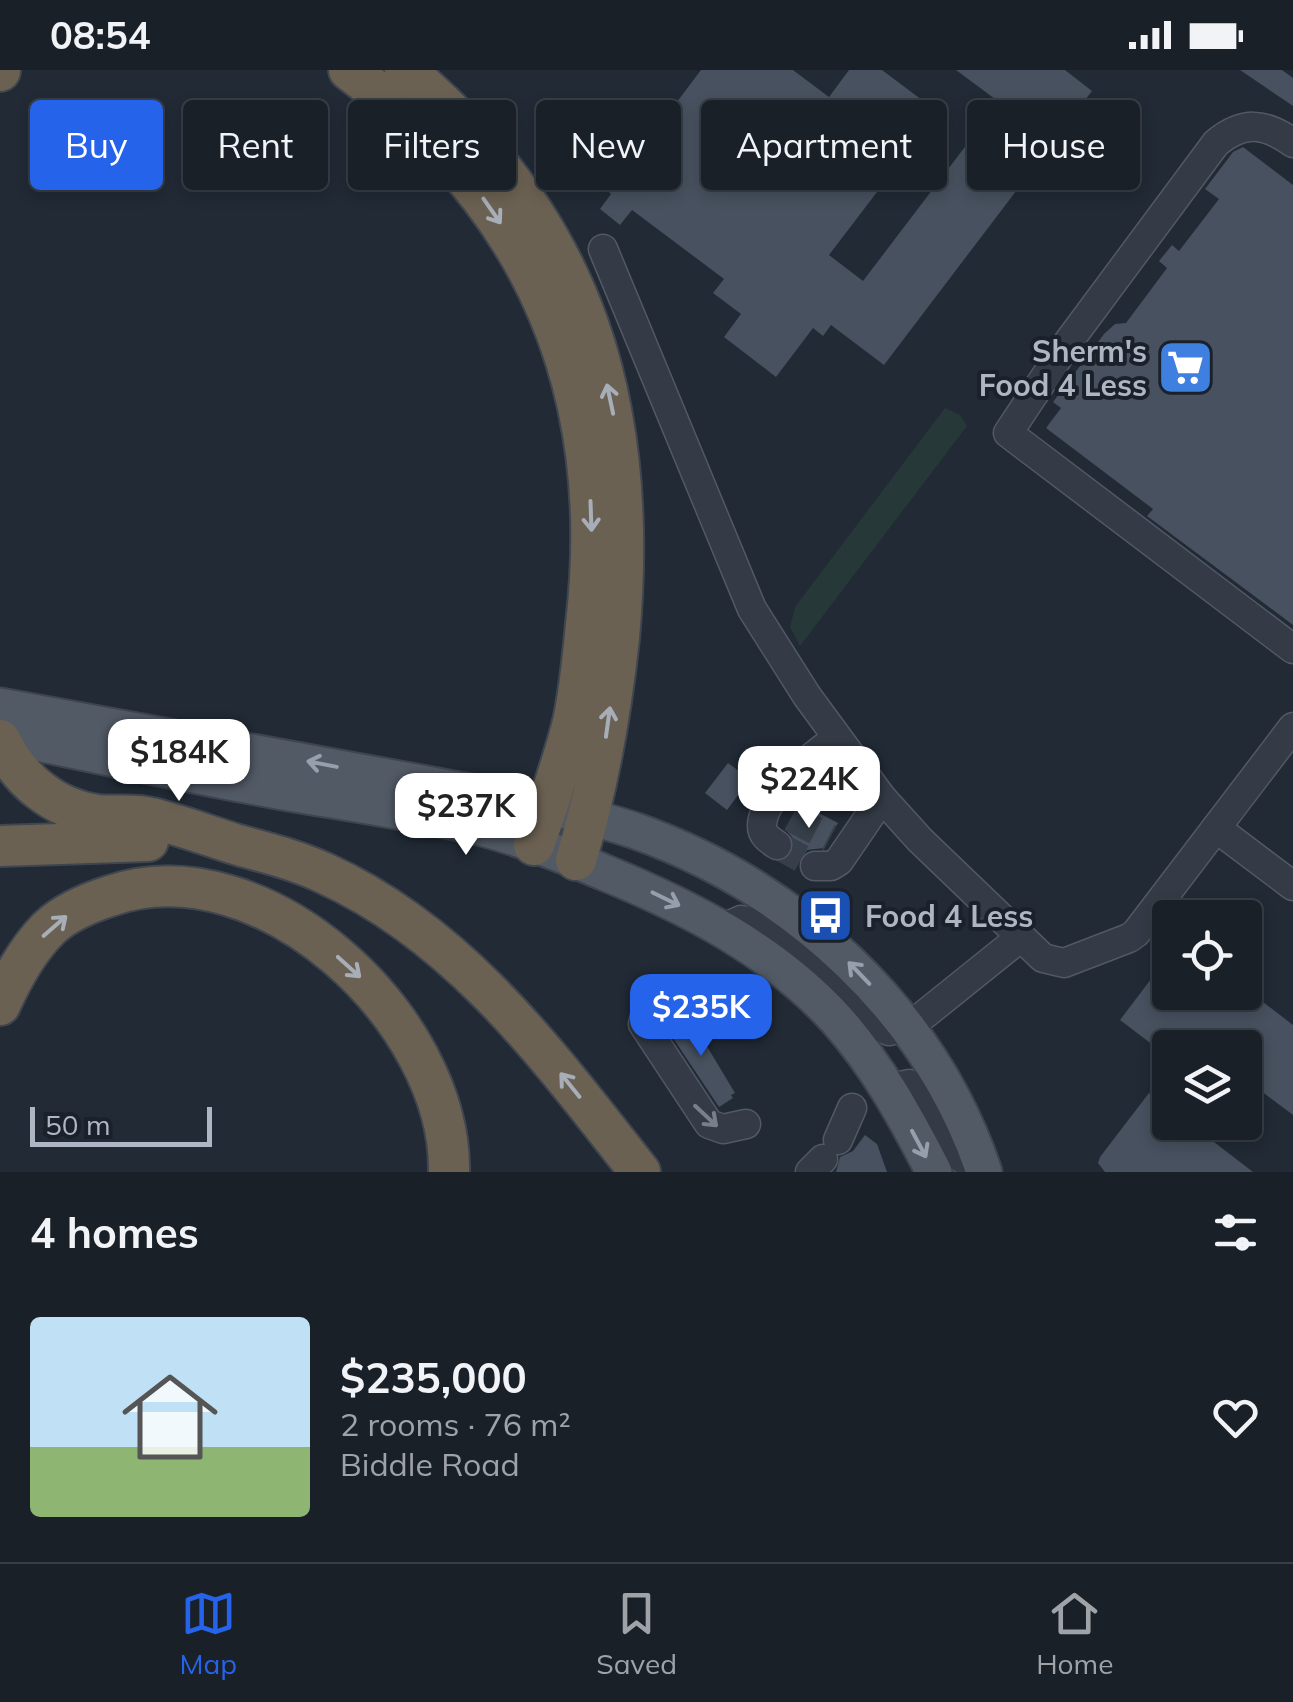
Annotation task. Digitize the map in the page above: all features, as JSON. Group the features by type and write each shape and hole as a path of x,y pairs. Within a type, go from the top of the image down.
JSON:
{"highway":[{"path":"348,70 426,132 475,187 530,272 569,373 586,455 592,580 574,718 534,844"},
{"path":"405,70 477,136 530,206 570,277 603,365 620,458 624,561 615,679 601,773 576,860"},
{"path":"0,738 16,768 36,788 74,810 146,816 303,864 385,905 455,959 513,1017 640,1172"},
{"path":"0,846 174,840 242,846"},
{"path":"0,1005 28,954 50,928 92,902 152,887 196,889 229,896 297,928 334,954 378,998 414,1048 438,1098 449,1172"}],"main road":[{"path":"0,706 547,806 634,830 682,849 768,896 828,944 909,1026 944,1080 972,1138 982,1172"},
{"path":"0,738 291,793 370,804 485,829 576,860 724,928 782,968 836,1018 890,1088 934,1172"}],"lane":[{"path":"1293,142 1263,128 1247,126 1233,130 1216,143 1069,341 1008,433 1293,649"},
{"path":"603,249 746,595 836,739 845,836 920,840 1043,958 1057,963 1130,938 1293,727"},
{"path":"782,815 794,771 836,739"},
{"path":"1216,828 1293,886"},
{"path":"724,928 741,920 758,923 807,959 870,1022 889,1032 909,1026 1021,937"},
{"path":"713,1006 666,995 654,1000 642,1024 709,1124 723,1129 746,1124"},
{"path":"890,1088 910,1084 922,1093 953,1151 982,1172"},
{"path":"824,1157 852,1108"}],"shaded area":[{"path":"945,408 960,415 967,426 800,646 790,627 795,607"}],"building":[{"path":"701,70 793,70 829,97 849,70 882,70 922,100 701,100 701,190 879,190 829,255 863,281 932,190 947,190 947,170 967,144 967,190 1017,190 884,365 831,325 823,336 813,328 776,377 724,337 741,314 713,293 724,279 632,210 620,225 600,209 611,190 681,190 678,100"},
{"path":"956,70 1065,70 1092,91 1085,100 996,100"},
{"path":"1240,70 1282,70 1293,78 1293,106"},
{"name":"Sherm's Food 4 Less","path":"1243,147 1293,185 1293,625 1147,516 1153,509 1046,428 1061,408 1053,402 1104,334 1115,324 1126,323 1167,268 1159,261 1172,245 1179,251 1219,199 1205,189 1233,152"},
{"path":"728,763 750,779 727,810 705,793"},
{"path":"800,803 838,823 824,848 807,850 799,862 789,857 794,845 785,829"},
{"path":"1152,978 1152,1010 1262,1010 1262,1001 1293,1025 1293,1115 1262,1092 1262,1030 1152,1030 1152,1044 1120,1020"},
{"path":"684,1015 693,1023 735,1093 719,1107 665,1026"},
{"path":"1149,1093 1152,1140 1211,1140 1253,1172 1105,1172 1098,1163"},
{"path":"865,1135 877,1144 887,1172 836,1172 840,1157 853,1151"}],"tunnel":[{"path":"791,818 830,838"},
{"path":"777,845 815,866"}],"place":[{"name":"Sherm's Food 4 Less","path":"1186,368"},
{"name":"Food 4 Less","path":"826,916"}]}
